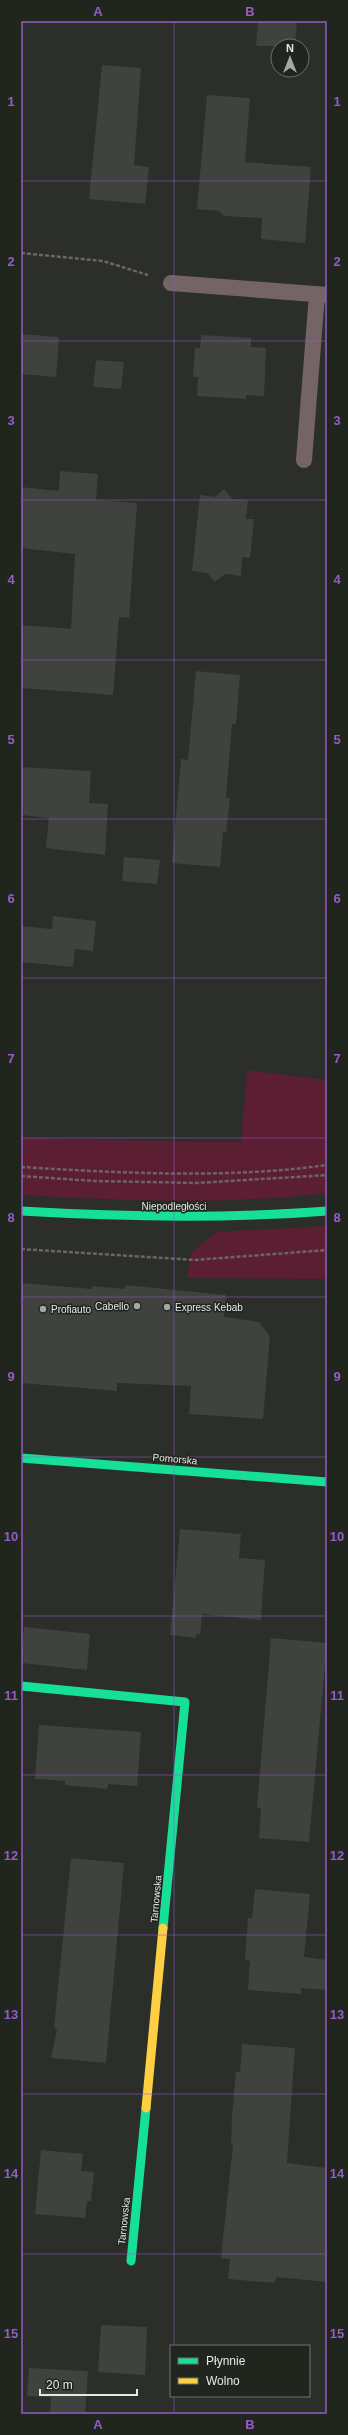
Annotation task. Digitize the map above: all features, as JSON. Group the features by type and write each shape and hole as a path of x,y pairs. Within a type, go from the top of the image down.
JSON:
{"street":[{"name":"Niepodległości","path":"21,1211 188,1218 264,1216 327,1211"},
{"name":"Pomorska","path":"21,1458 327,1482"},
{"name":"Tarnowska","path":"21,1686 185,1702 131,2261"}],"lane":[{"path":"171,283 322,294 304,460"}],"path":[{"path":"21,253 103,260 171,283"},
{"path":"21,1167 165,1173 271,1170 327,1165"},
{"path":"21,1176 95,1182 198,1183 327,1175"},
{"path":"21,1249 195,1260 327,1250"}],"shaded area":[{"path":"247,1070 327,1080 327,1193 251,1199 174,1201 21,1195 21,1137 79,1140 241,1142"},
{"path":"327,1226 327,1279 187,1278 191,1252 217,1232"}],"building":[{"path":"258,21 297,21 296,38 270,38 270,46 256,46"},
{"path":"102,65 141,68 134,165 149,167 145,204 89,199"},
{"path":"207,95 250,98 245,162 311,167 305,243 261,239 262,218 224,216 219,211 197,209"},
{"path":"21,334 59,337 56,377 21,374"},
{"path":"201,335 251,338 251,347 266,348 264,396 246,395 246,399 197,396 198,377 193,377 195,348 200,348"},
{"path":"96,360 124,362 121,389 93,387"},
{"path":"60,471 98,474 96,500 137,503 129,618 119,617 113,695 21,688 21,625 71,629 75,554 21,548 21,487 59,491"},
{"path":"224,489 232,499 248,500 246,519 254,519 250,558 242,557 241,576 225,574 215,582 207,573 192,571 200,495 215,497"},
{"path":"196,671 240,675 236,724 232,724 226,798 230,798 226,833 223,832 220,867 172,863 181,759 188,760"},
{"path":"21,767 91,771 89,803 108,804 105,855 46,848 49,818 21,815"},
{"path":"124,857 160,860 157,884 122,881"},
{"path":"53,916 96,921 93,951 75,949 73,967 21,962 21,926 52,929"},
{"path":"21,1283 92,1289 92,1286 125,1289 125,1285 226,1295 224,1317 259,1322 270,1336 263,1419 189,1414 191,1386 117,1383 117,1391 21,1383"},
{"path":"180,1529 241,1534 239,1558 265,1560 261,1620 202,1614 200,1635 197,1634 196,1638 170,1635"},
{"path":"24,1627 90,1634 87,1670 21,1663"},
{"path":"271,1638 327,1643 309,1842 259,1838 261,1809 257,1808"},
{"path":"39,1725 141,1732 137,1786 108,1784 107,1789 65,1785 65,1781 35,1779"},
{"path":"71,1858 124,1863 106,2063 51,2058 57,2029 54,2028"},
{"path":"255,1889 310,1894 304,1957 327,1960 327,1990 301,1988 301,1994 248,1990 250,1961 245,1960 248,1918 252,1918"},
{"path":"242,2044 295,2048 287,2163 327,2168 327,2282 276,2277 275,2283 228,2279 230,2259 221,2258 233,2145 231,2145 232,2115 236,2072 240,2072"},
{"path":"41,2150 83,2154 81,2171 94,2172 91,2201 87,2201 85,2218 35,2214"},
{"path":"101,2325 147,2327 145,2375 98,2372"},
{"path":"29,2368 88,2371 85,2414 50,2414 51,2397 27,2396"}],"traffic: fast":[{"path":"21,1211 98,1215 174,1216 289,1214 327,1211"},
{"path":"21,1458 327,1482"},
{"path":"21,1686 185,1702 163,1928"},
{"path":"131,2261 146,2108"}],"traffic: slow":[{"path":"146,2108 163,1928"}],"place":[{"name":"Cabello","path":"137,1306"},
{"name":"Express Kebab","path":"167,1307"},
{"name":"Profiauto","path":"43,1309"}]}
